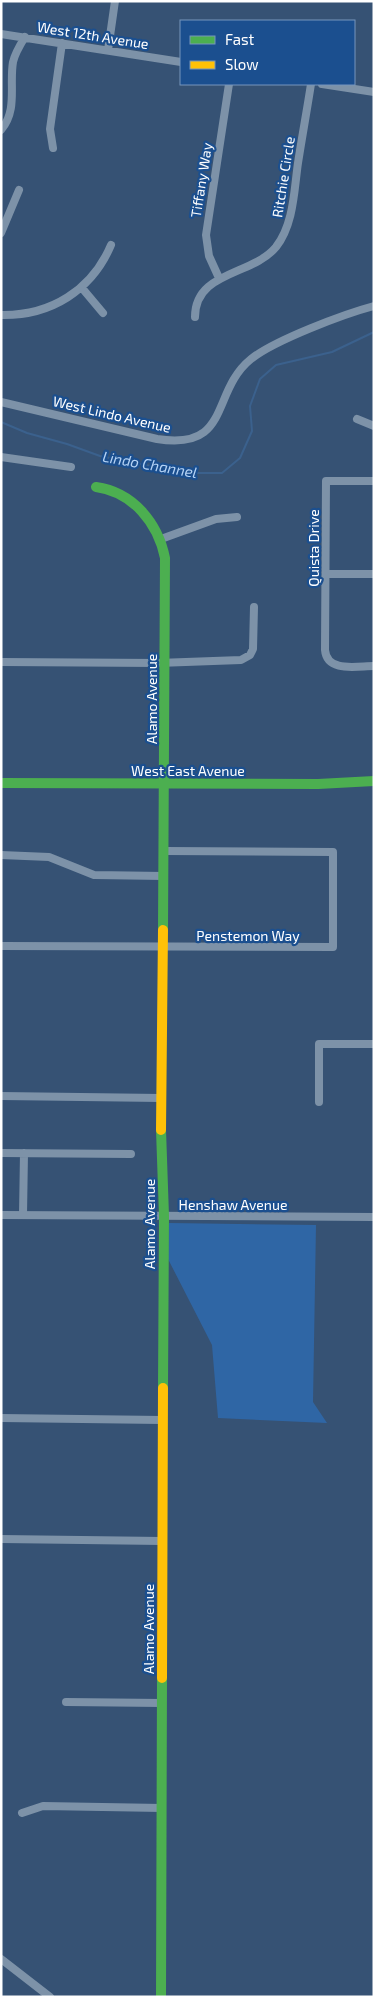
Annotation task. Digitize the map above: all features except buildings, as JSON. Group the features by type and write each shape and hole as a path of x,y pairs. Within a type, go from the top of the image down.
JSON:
{"street":[{"path":"108,50 115,1"},
{"name":"West 12th Avenue","path":"1,34 180,62"},
{"path":"1,130 7,122 12,103 14,59 25,37"},
{"path":"53,148 50,129 62,43"},
{"name":"Tiffany Way","path":"219,278 207,249 206,235 228,85"},
{"name":"Ritchie Circle","path":"195,317 196,304 201,294 219,278 261,260 273,250 285,232 292,208 310,85"},
{"path":"328,85 374,92"},
{"path":"1,233 19,190"},
{"path":"1,315 21,314 62,302 82,288 99,270 111,245"},
{"path":"82,288 103,313"},
{"name":"West Lindo Avenue","path":"1,402 157,439 176,441 191,439 203,434 212,424 237,374 253,357 308,331 374,306"},
{"path":"357,419 374,426"},
{"path":"1,457 71,467"},
{"name":"Quista Drive","path":"374,481 326,481 325,650 330,663 338,666 374,666"},
{"name":"Alamo Avenue","path":"96,488 110,490 134,506 148,519 161,539 165,558 165,851 161,1098 164,1216 161,1997"},
{"path":"161,539 216,519 237,517"},
{"path":"326,574 374,574"},
{"path":"1,662 238,661 248,657 253,645 254,607"},
{"name":"West East Avenue","path":"1,783 318,784 374,781"},
{"name":"Penstemon Way","path":"1,946 333,947 333,852 165,851"},
{"path":"1,855 49,857 94,875 164,876"},
{"path":"319,1102 320,1044 374,1044"},
{"path":"1,1096 161,1098"},
{"path":"1,1153 131,1154"},
{"path":"23,1215 24,1153"},
{"name":"Henshaw Avenue","path":"1,1214 374,1216"},
{"path":"1,1418 162,1420"},
{"path":"1,1540 162,1541"},
{"path":"66,1702 162,1703"},
{"path":"22,1813 43,1806 162,1808"},
{"path":"1,1959 50,1997"}],"shaded area":[{"path":"169,1223 316,1225 313,1402 327,1423 218,1418 212,1345 168,1259"}],"waterway":[{"name":"Lindo Channel","path":"1,422 27,433 67,444 100,456 187,473 222,473 240,458 252,431 250,406 260,379 276,365 332,352 374,332"}],"traffic: fast":[{"path":"96,487 121,495 142,511 150,521 162,545 165,558 163,930"},
{"path":"1,783 318,784 374,781"},
{"path":"161,1130 164,1216 163,1388"},
{"path":"161,1997 162,1678"}],"traffic: slow":[{"path":"161,1130 163,930"},
{"path":"162,1678 163,1388"}]}
